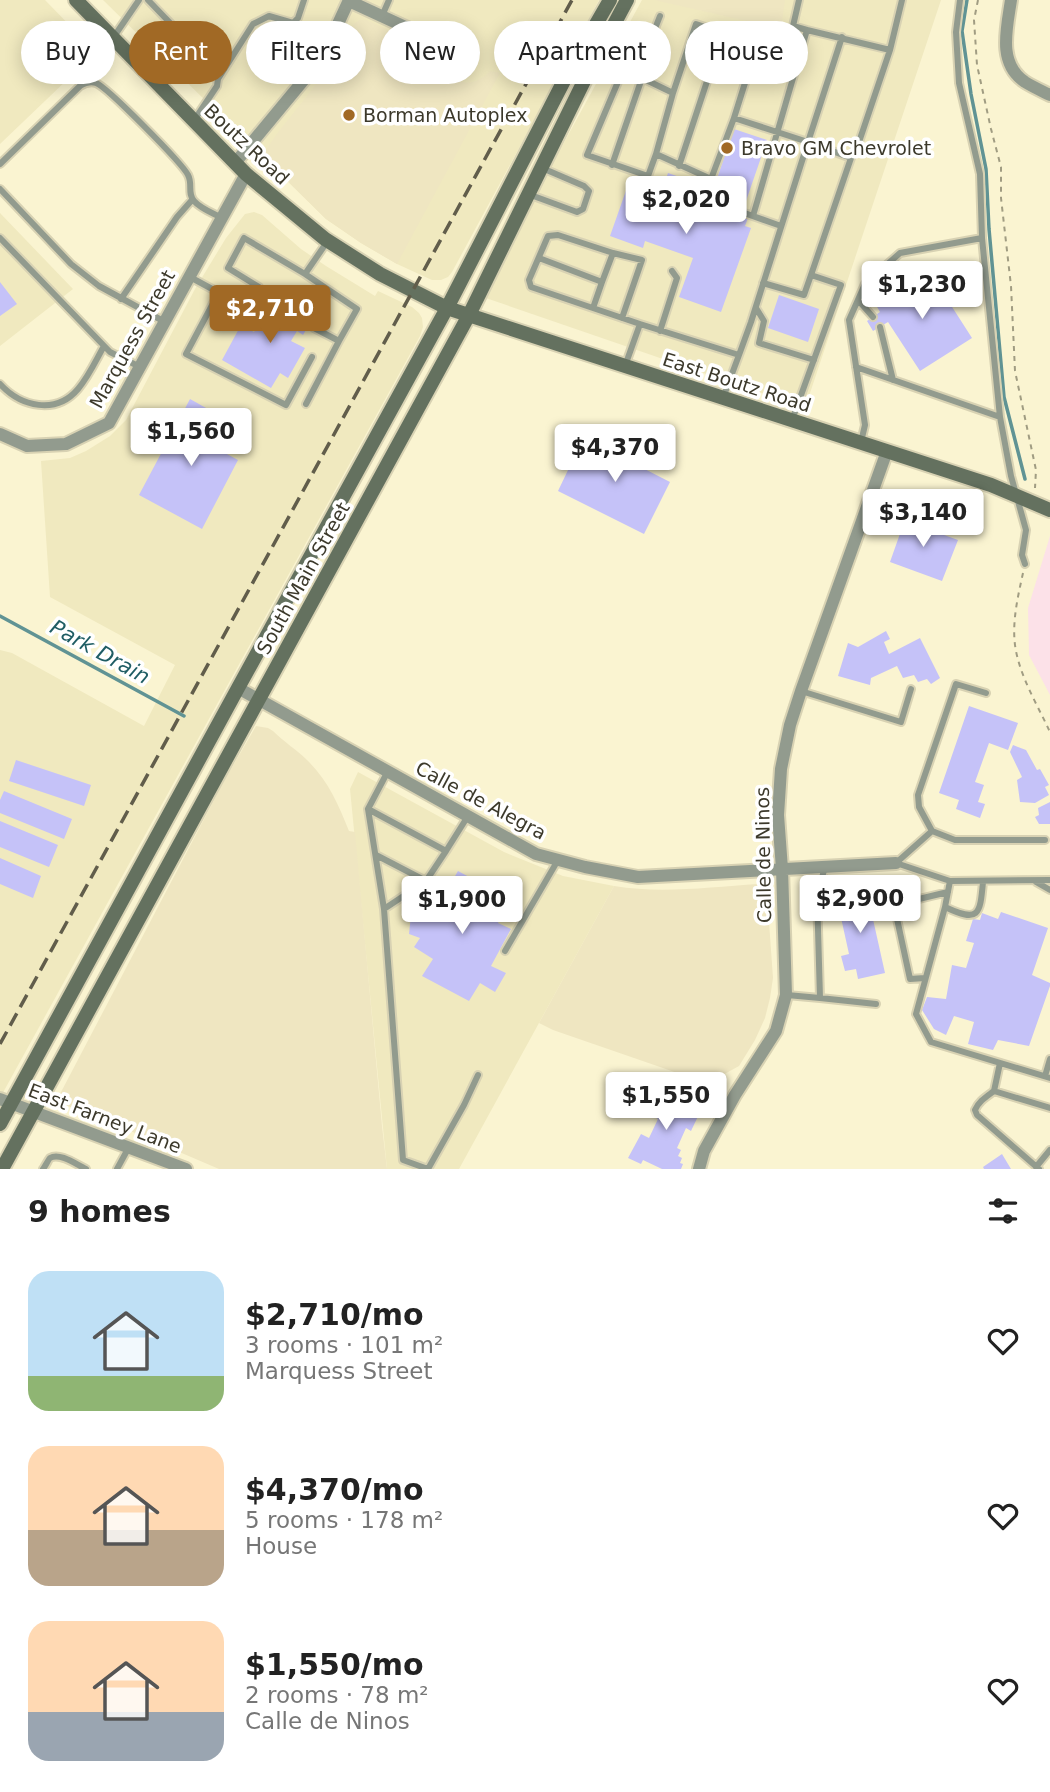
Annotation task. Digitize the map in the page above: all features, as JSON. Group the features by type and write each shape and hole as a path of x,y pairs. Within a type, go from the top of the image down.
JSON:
{"main road":[{"name":"Boutz Road","path":"76,0 96,21"},
{"name":"South Main Street","path":"0,1124 6,1101 447,308 570,69 610,0"},
{"name":"South Main Street","path":"617,21 628,0"},
{"name":"Boutz Road","path":"115,40 246,174 328,240 380,274 413,291"},
{"name":"South Main Street","path":"2,1169 469,315 584,84"},
{"name":"East Boutz Road","path":"413,291 447,308 991,485 1050,510"}],"street":[{"path":"235,163 312,70 332,37 349,0 392,21"},
{"path":"1011,0 1005,41 1012,67 1017,76 1026,83 1050,95"},
{"name":"Marquess Street","path":"0,434 27,446 66,444 108,423 246,174"},
{"name":"Calle de Ninos","path":"699,1169 704,1151 776,1031 786,995 778,816 782,769 790,725 887,451"},
{"name":"Calle de Alegra","path":"238,688 536,854 558,860 638,877 896,863"},
{"name":"East Farney Lane","path":"6,1101 186,1169"}],"lane":[{"path":"115,35 139,0"},
{"path":"148,0 168,21"},
{"path":"232,57 253,24 269,16 293,23 298,18 304,0"},
{"path":"382,16 389,0"},
{"path":"794,21 799,0"},
{"path":"763,283 804,295 890,50 902,0"},
{"path":"960,0 956,32 959,83 980,174 982,238 1000,417 1011,475 1026,530 1022,555 1025,564"},
{"path":"658,21 660,16"},
{"path":"617,84 587,155 648,176 696,24 723,33 679,166"},
{"path":"808,30 890,50"},
{"path":"723,398 756,308 842,37"},
{"path":"0,164 80,86 95,83 108,92 188,174 192,200 222,218"},
{"path":"193,120 217,84"},
{"path":"612,165 640,84"},
{"path":"654,84 673,93"},
{"path":"745,84 705,199 781,226"},
{"path":"753,216 791,84"},
{"path":"734,118 851,158"},
{"path":"656,155 711,179"},
{"path":"528,194 577,212 583,209 589,191 584,186 542,168"},
{"path":"0,189 71,264 99,286 165,322"},
{"path":"121,299 177,217 192,200"},
{"path":"651,263 558,234 548,236 529,280 531,287 739,355"},
{"path":"0,238 110,352 140,367"},
{"path":"190,276 247,308 259,287 228,268 244,238 357,309 306,404"},
{"path":"860,442 865,425 849,320 865,284 900,253 982,238"},
{"path":"305,274 328,240"},
{"path":"593,308 613,253"},
{"path":"539,258 602,282"},
{"path":"622,318 642,260"},
{"path":"660,331 677,278 672,271"},
{"path":"792,420 841,285 811,275"},
{"path":"219,292 186,354 286,405 312,357"},
{"path":"858,300 873,317"},
{"path":"756,308 764,321 759,343 814,360"},
{"path":"625,366 640,324"},
{"path":"880,327 893,380"},
{"path":"314,328 339,341"},
{"path":"0,384 18,400 36,406 49,406 76,391 104,346"},
{"path":"856,367 1000,417"},
{"path":"986,693 956,684 918,795 919,807 933,831 955,840 1045,840"},
{"path":"802,691 901,722 911,689"},
{"path":"388,771 368,809 384,909 403,1160 428,1169 478,1075"},
{"path":"368,809 446,851"},
{"path":"384,909 426,881 468,816"},
{"path":"896,863 933,831"},
{"path":"376,855 426,881"},
{"path":"505,951 558,860"},
{"path":"896,863 950,881 1050,880"},
{"path":"820,998 817,895 825,867"},
{"path":"950,881 916,1014 931,1042 1047,1077 1050,1059"},
{"path":"1034,881 1050,890"},
{"path":"945,907 964,915 975,914 981,908 983,882"},
{"path":"925,978 910,979 894,905 948,892"},
{"path":"786,995 876,1004"},
{"path":"1000,1063 993,1091 977,1106 977,1115 1037,1168 1050,1150"},
{"path":"993,1091 1050,1108"},
{"path":"117,1169 129,1147"},
{"path":"43,1169 49,1159 54,1157 61,1157 86,1169"}],"path":[{"path":"978,0 974,20 977,65 1001,167 1001,198 1011,286 1015,371 1036,470 1034,503"},
{"path":"1025,564 1015,612 1015,644 1023,675 1050,732"}],"shaded area":[{"path":"0,0 45,0 65,21 21,21 21,84 63,84 0,144"},
{"name":"Borman Autoplex","path":"103,0 599,0 588,21 494,21 494,84 554,84 452,272 441,280 432,280 397,264 326,219 189,84 232,84 232,21 129,21 129,26"},
{"name":"Bravo GM Chevrolet","path":"642,0 941,0 805,408 480,296 596,84 671,84 671,21 631,21"},
{"path":"254,212 262,215 301,249 375,296 378,291 412,307 422,318 423,327 0,1098 0,650 12,653 144,726 175,665 50,597 41,461 70,458 86,451 110,436 126,420 195,289 226,238 245,214"},
{"path":"0,213 73,289 0,346"},
{"path":"1050,536 1050,695 1029,655 1028,608"},
{"path":"358,772 504,852 563,876 614,886 459,1169 387,1169 350,789"}],"sand":[{"path":"654,0 785,0 782,21 746,21"},
{"path":"367,20 380,26 380,84 480,84 480,79 490,71 494,72 494,84 397,264 326,219 262,156 316,84 366,84 366,21 358,21"},
{"path":"256,726 273,731 303,756 321,776 349,831 355,832 387,1169 219,1169 58,1102 224,781"},
{"path":"762,884 767,894 773,978 770,998 755,1040 739,1066 719,1077 715,1086 539,1023 614,886 668,890"}],"building":[{"path":"734,129 767,140 745,204 712,193"},
{"path":"668,173 694,182 684,209 695,213 699,201 748,218 745,226 751,228 721,312 679,297 693,258 645,241 643,248 610,236 629,182 661,193"},
{"path":"929,271 972,338 920,371 888,322 873,331 867,321 880,312 876,305"},
{"path":"0,282 17,304 0,316"},
{"path":"779,295 819,309 808,342 768,328"},
{"path":"280,296 315,315 303,335 297,331 291,341 305,348 288,378 280,373 271,388 222,360 241,325 254,332 258,326 269,332 275,321 268,317"},
{"path":"190,399 224,418 210,445 238,460 202,529 139,495"},
{"path":"605,430 634,446 627,460 670,482 644,534 558,491 579,447 597,458 602,448 597,446"},
{"path":"908,511 923,516 919,526 958,540 942,581 890,562"},
{"path":"886,631 890,639 884,642 889,654 920,638 940,678 931,684 927,679 918,682 914,675 903,678 897,666 871,678 870,685 838,676 848,643 858,647"},
{"path":"969,706 1018,723 1008,750 989,743 975,782 984,785 978,802 985,804 980,818 956,809 959,800 939,793"},
{"path":"1013,745 1026,750 1049,785 1045,787 1049,795 1035,803 1020,802 1017,780 1022,777 1010,752"},
{"path":"16,760 91,785 84,806 9,781"},
{"path":"4,791 72,819 64,839 0,813 0,800"},
{"path":"1050,802 1050,824 1039,824 1035,817 1039,815 1038,808"},
{"path":"0,821 58,845 49,867 0,847"},
{"path":"0,858 41,876 33,898 0,884"},
{"path":"458,871 510,899 498,923 511,929 491,966 506,973 495,992 480,983 469,1001 422,976 433,959 414,947 420,938 409,934 412,905 423,911 434,893 442,898"},
{"path":"866,888 885,973 858,979 856,969 845,971 841,956 849,954 836,895"},
{"path":"1001,912 1048,928 1032,975 1050,983 1050,986 1029,1046 998,1040 993,1050 968,1044 974,1022 954,1016 946,1035 934,1029 922,1010 927,997 946,999 952,965 966,968 974,943 966,941 973,919 980,920 982,913 998,919"},
{"path":"660,1087 670,1092 668,1095 702,1108 691,1131 686,1128 677,1148 681,1150 678,1156 682,1158 681,1169 662,1169 643,1160 641,1164 628,1158 641,1134 649,1138 658,1119 652,1116 655,1110 651,1108"},
{"path":"1002,1154 1011,1169 984,1169 983,1167"}],"waterway":[{"path":"967,0 962,31 986,169 1004,397 1025,479"},
{"name":"Park Drain","path":"0,616 184,716"}],"railway":[{"path":"0,1044 572,0"}],"place":[{"name":"Borman Autoplex","path":"349,115"},
{"name":"Bravo GM Chevrolet","path":"727,148"}]}
